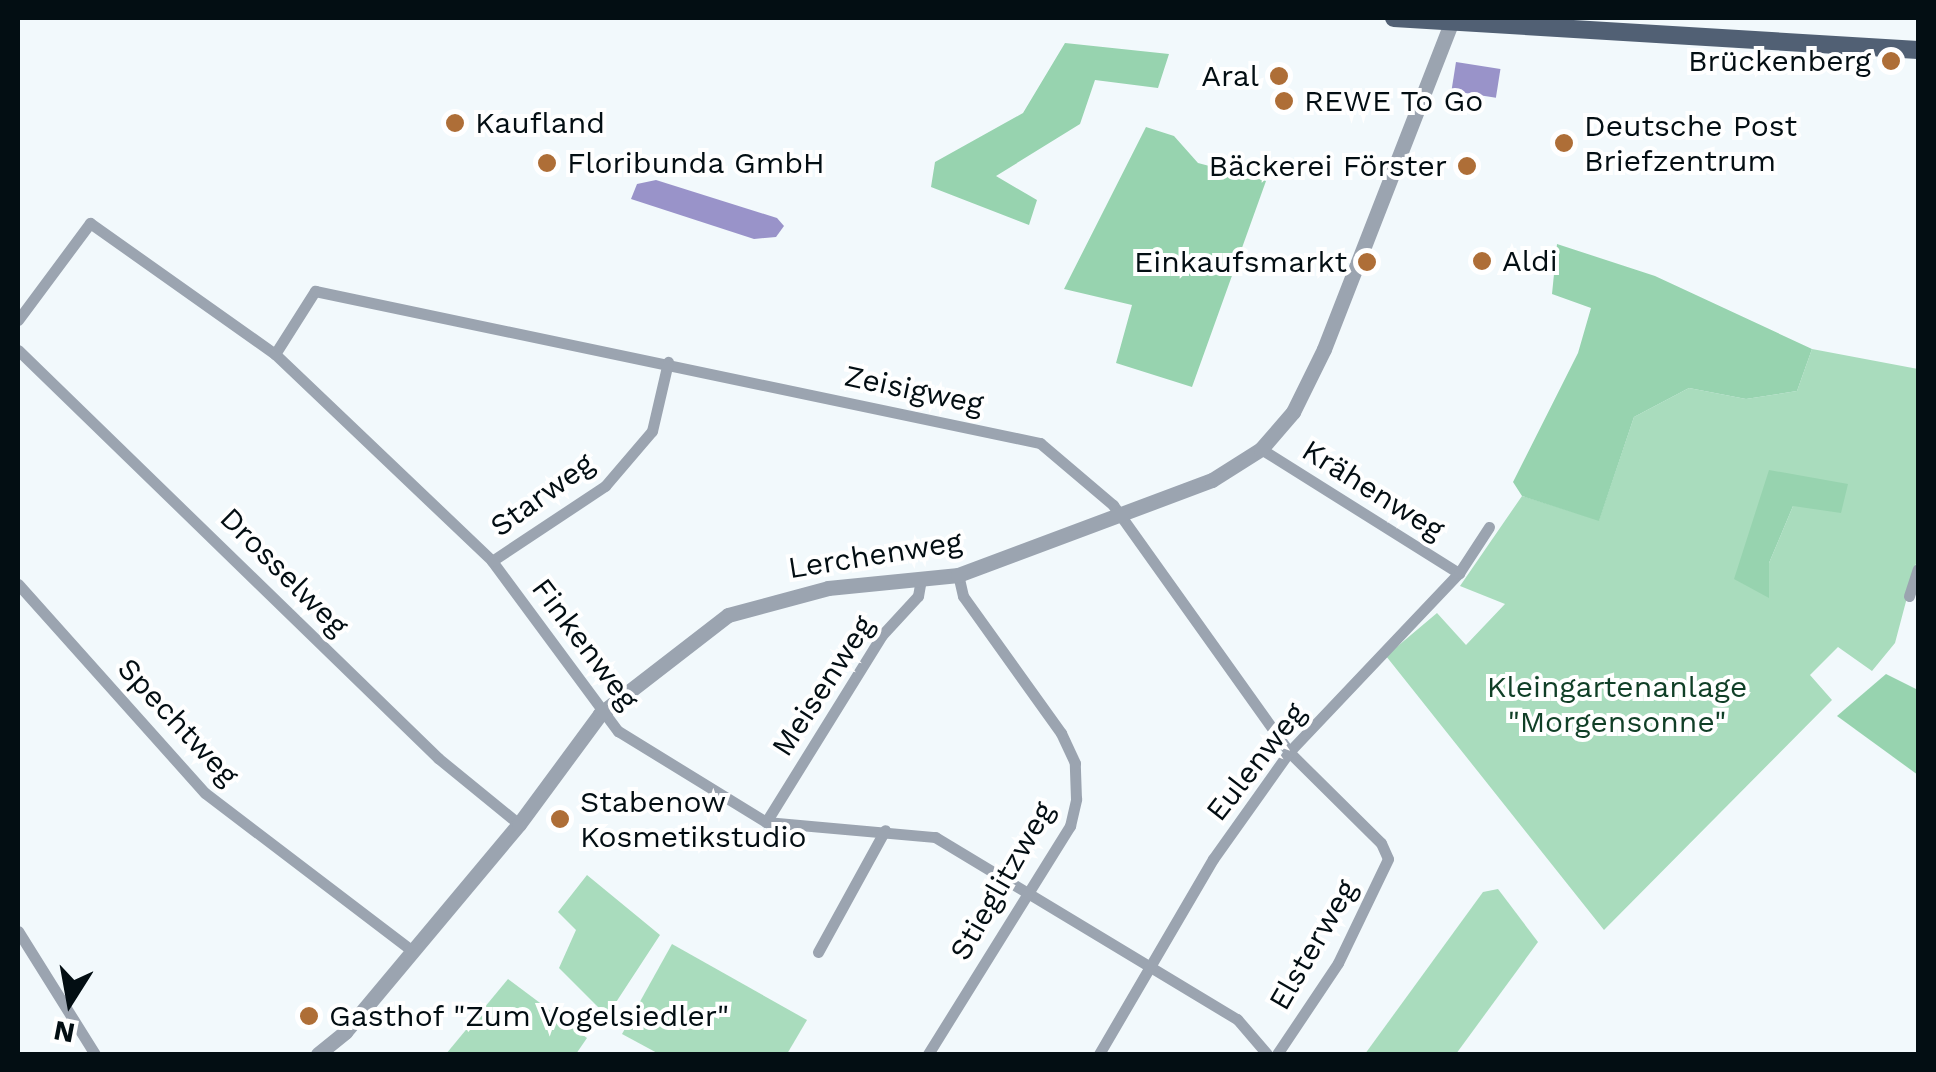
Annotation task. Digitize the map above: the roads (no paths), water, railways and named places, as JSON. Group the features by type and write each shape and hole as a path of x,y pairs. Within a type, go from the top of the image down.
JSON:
{"main road":[{"path":"1394,18 1918,50"}],"street":[{"name":"Lerchenweg","path":"318,1054 519,824 600,714 728,615 828,588 958,575 1212,480 1261,449 1293,412 1324,349 1452,21"},
{"name":"Finkenweg","path":"18,320 90,223 275,354 492,561 600,714 766,822 935,837 1030,892 1146,970 1236,1019 1267,1054"},
{"name":"Zeisigweg","path":"275,354 314,291 668,362 1040,443 1122,516 1289,752 1381,843 1388,859"},
{"name":"Drosselweg","path":"18,350 438,758 519,824"},
{"name":"Starweg","path":"492,561 606,486 652,431 668,362"},
{"name":"Krähenweg","path":"1261,449 1459,573"},
{"name":"Eulenweg","path":"1100,1054 1146,970 1289,752 1459,573 1490,527"},
{"path":"1909,596 1918,569"},
{"name":"Stieglitzweg","path":"928,1054 1070,826 1075,763 1062,733 963,596 958,575"},
{"name":"Meisenweg","path":"766,822 882,635 918,596 920,579"},
{"name":"Spechtweg","path":"18,584 205,792 412,950"},
{"path":"818,952 885,830"},
{"name":"Elsterweg","path":"1277,1054 1338,962 1388,859"},
{"path":"18,931 95,1054"}],"place":[{"name":"Brückenberg","path":"1891,61"},
{"name":"Aral","path":"1279,76"},
{"name":"REWE To Go","path":"1284,101"},
{"name":"Kaufland","path":"455,123"},
{"name":"Deutsche Post Briefzentrum","path":"1564,143"},
{"name":"Floribunda GmbH","path":"547,163"},
{"name":"Bäckerei Förster","path":"1467,166"},
{"name":"Aldi","path":"1482,261"},
{"name":"Einkaufsmarkt","path":"1367,262"},
{"name":"Stabenow Kosmetikstudio","path":"560,819"},
{"name":"Gasthof \"Zum Vogelsiedler\"","path":"309,1016"}],"park label":[{"name":"Kleingartenanlage \"Morgensonne\"","path":"1617,704"}]}
